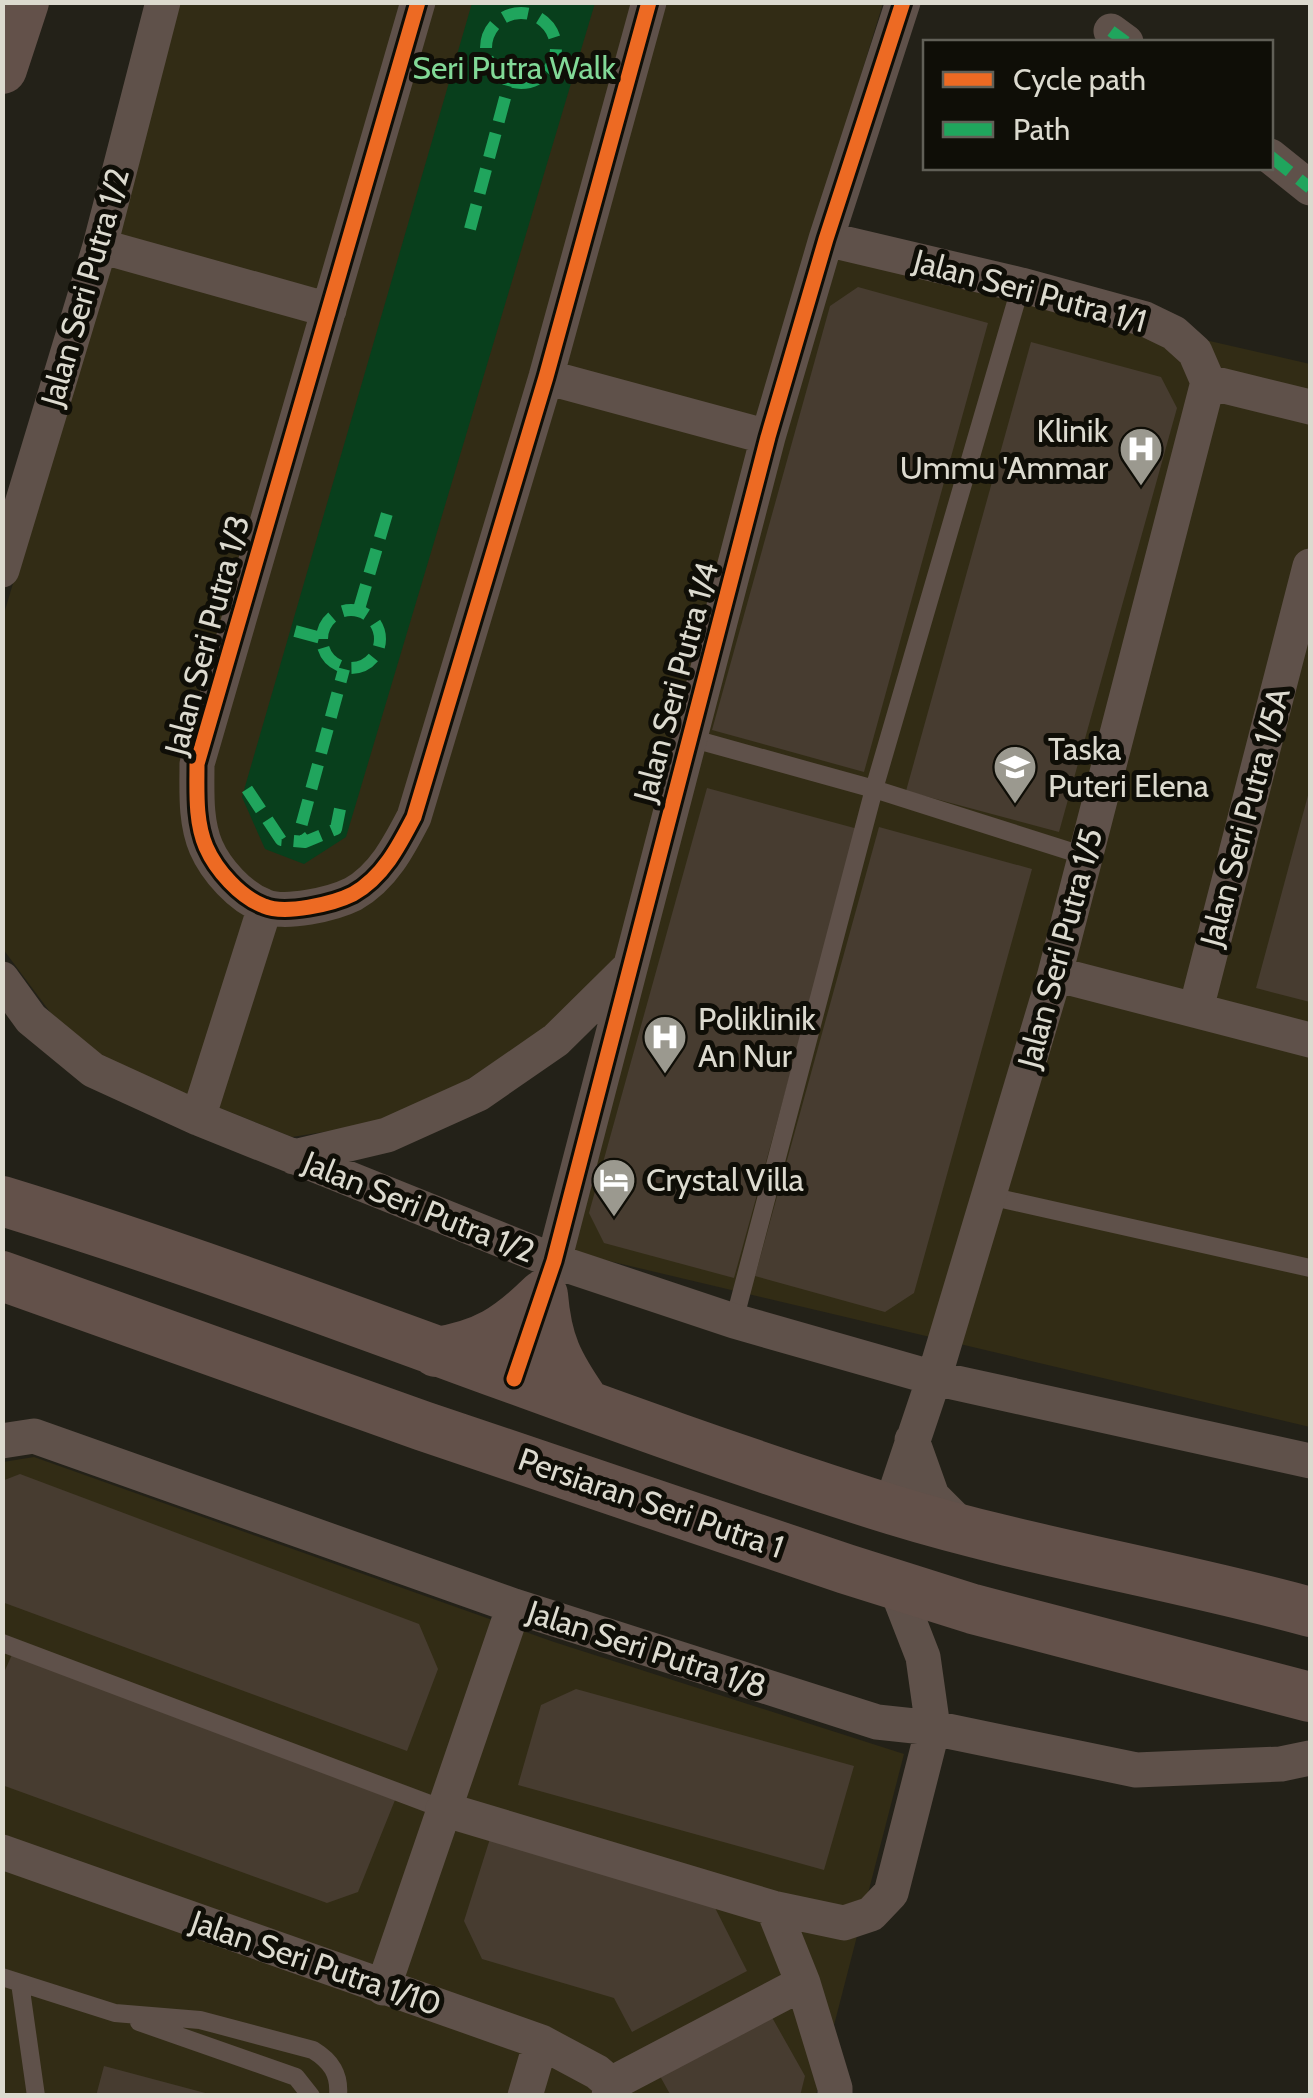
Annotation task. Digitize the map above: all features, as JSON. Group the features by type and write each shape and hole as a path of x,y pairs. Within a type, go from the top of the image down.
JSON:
{"street":[{"path":"2,69 24,2"},
{"name":"Jalan Seri Putra 1/2","path":"2,570 100,246 163,2"},
{"name":"Jalan Seri Putra 1/3","path":"265,908 231,884 206,848 197,808 197,764 418,2"},
{"path":"198,1118 265,908 307,908 354,894 392,860 414,817 546,376 648,2"},
{"name":"Jalan Seri Putra 1/4","path":"514,1379 549,1278 768,438 826,239 902,2"},
{"path":"1273,158 1310,188"},
{"name":"Jalan Seri Putra 1/1","path":"826,239 1021,284 1146,319 1174,333 1194,352 1208,382"},
{"path":"100,246 329,310"},
{"path":"546,376 768,438"},
{"path":"1208,382 1310,407"},
{"name":"Jalan Seri Putra 1/5","path":"890,1509 934,1378 1055,974 1208,382"},
{"name":"Jalan Seri Putra 1/5A","path":"1196,1009 1310,566"},
{"path":"294,1157 387,1135 478,1094 556,1040 630,968"},
{"path":"1055,974 1310,1040"},
{"name":"Jalan Seri Putra 1/2","path":"2,979 32,1019 93,1070 294,1157 549,1278 734,1322 934,1378 1310,1461"},
{"path":"2,1200 110,1234 890,1509 967,1532 1310,1612"},
{"name":"Persiaran Seri Putra 1","path":"2,1276 423,1426 895,1585 973,1610 1310,1697"},
{"path":"436,1352 471,1346 519,1318 549,1278"},
{"path":"549,1278 546,1332 554,1354 585,1404"},
{"path":"423,1426 514,1379"},
{"name":"Jalan Seri Putra 1/8","path":"2,1441 34,1436 514,1606 878,1722 933,1728 1136,1770 1281,1764 1310,1758"},
{"path":"912,1440 932,1496 967,1532"},
{"path":"890,1509 926,1568 973,1610"},
{"path":"444,1809 774,1908 844,1923 871,1914 891,1894 933,1728 923,1657 895,1585"},
{"path":"384,1988 514,1606"},
{"name":"Jalan Seri Putra 1/10","path":"2,1852 541,2042 598,2072 610,2090"},
{"path":"774,1908 803,1983 835,2088 834,2096"},
{"path":"610,2090 803,1983"},
{"path":"525,2096 541,2042"}],"lane":[{"path":"734,1322 874,789 1021,284"},
{"path":"690,738 874,789 1086,856"},
{"path":"989,1196 1310,1268"},
{"path":"2,1643 444,1809"},
{"path":"11,1980 296,2077 311,2096"},
{"path":"11,1980 36,2096"},
{"path":"115,2014 200,2020 313,2050 328,2059 340,2081 338,2096"}],"shaded area":[{"path":"178,3 883,3 808,249 1310,364 1310,1427 571,1252 647,963 467,1080 374,1124 292,1137 100,1060 50,1012 3,949 3,617 122,217"},
{"path":"34,1457 554,1642 904,1754 816,2095 3,2096 3,1462"}],"green space":[{"name":"Seri Putra Walk","path":"472,3 595,3 346,837 304,864 265,849 242,797"}],"building":[{"path":"858,287 988,323 864,772 712,730 830,306"},
{"path":"1031,342 1161,377 1177,408 1059,832 906,791"},
{"path":"707,788 858,829 734,1278 604,1243 589,1213"},
{"path":"1310,788 1310,1002 1256,988"},
{"path":"879,827 1032,869 914,1293 885,1312 755,1276"},
{"path":"20,1474 419,1624 438,1669 407,1751 2,1602 2,1481"},
{"path":"14,1650 395,1800 358,1892 327,1903 2,1785 2,1677"},
{"path":"576,1689 854,1766 824,1870 518,1785 541,1705"},
{"path":"494,1826 708,1894 747,1971 632,2032 614,1998 482,1959 464,1921"},
{"path":"765,2005 805,2076 800,2096 671,2096 655,2067"},
{"path":"104,2066 209,2094 209,2096 96,2096"}],"marked path":[{"path":"521,13 535,15 546,23 554,34 556,48 554,62 546,73 535,81 521,83 507,81 496,73 488,62 486,48 488,34 496,23 507,15 521,13"},
{"path":"1111,31 1123,40"},
{"path":"470,229 509,83"},
{"path":"1273,158 1310,188"},
{"path":"359,609 388,510"},
{"path":"351,610 372,618 380,639 372,660 351,668 330,660 322,639 330,618 351,610"},
{"path":"295,631 321,638"},
{"path":"340,809 336,829 305,842 299,834 344,669"},
{"path":"247,789 281,840 305,842"}],"cycle path":[{"path":"418,2 197,764 198,816 210,856 238,889 255,902 273,908 309,907 364,887 382,870 414,817 546,377 649,2"},
{"path":"514,1379 554,1261 768,437 826,239 903,2"}],"place":[{"name":"Klinik Ummu 'Ammar","path":"1141,487"},
{"name":"Taska Puteri Elena","path":"1015,805"},
{"name":"Poliklinik An Nur","path":"665,1075"},
{"name":"Crystal Villa","path":"614,1218"}]}
